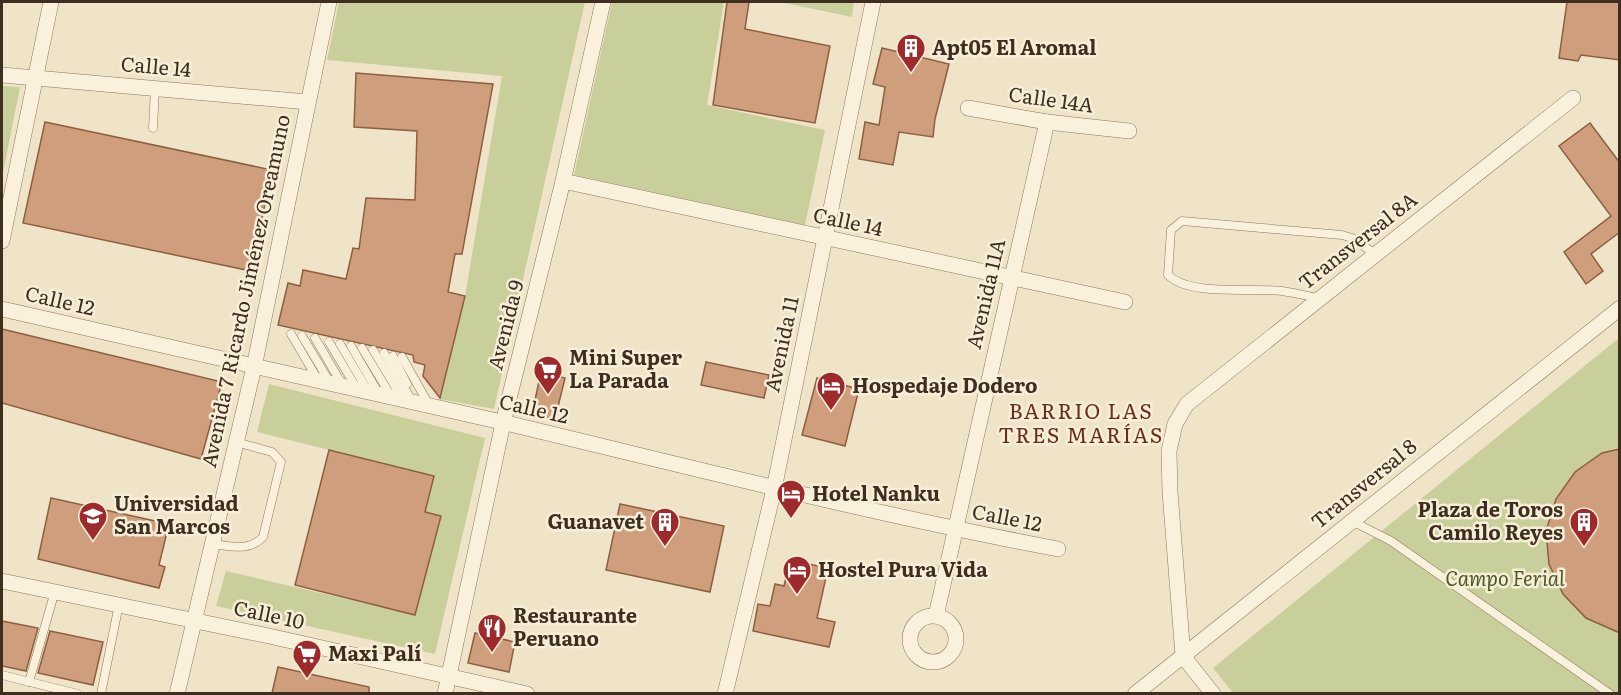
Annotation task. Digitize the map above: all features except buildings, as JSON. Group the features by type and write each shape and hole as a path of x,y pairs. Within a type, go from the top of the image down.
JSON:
{"street":[{"path":"2,241 51,2"},
{"name":"Avenida 7 Ricardo Jiménez Oreamuno","path":"177,693 254,367 329,2"},
{"name":"Avenida 9","path":"445,693 503,423 563,180 603,2"},
{"name":"Avenida 11","path":"725,693 774,489 873,2"},
{"name":"Calle 14","path":"2,75 308,102"},
{"name":"Transversal 8A","path":"1183,656 1169,452 1175,424 1187,404 1573,98"},
{"name":"Calle 14A","path":"968,108 1047,122 1129,131"},
{"name":"Avenida 11A","path":"936,616 1047,122"},
{"name":"Calle 14","path":"563,180 825,239 1125,302"},
{"name":"Transversal 8","path":"1135,693 1620,308"},
{"name":"Calle 12","path":"2,309 503,423 954,530 1058,549"},
{"name":"Calle 10","path":"2,580 527,693"},
{"path":"1183,656 1213,693"}],"lane":[{"path":"153,128 155,88"},
{"path":"1319,298 1282,291 1199,287 1175,282 1168,274 1172,230 1182,221 1342,235 1352,238 1376,254"},
{"path":"291,334 378,395"},
{"path":"302,336 378,395"},
{"path":"315,338 378,395"},
{"path":"329,342 378,395"},
{"path":"340,344 378,395"},
{"path":"351,346 378,395"},
{"path":"362,348 378,395"},
{"path":"373,350 378,395"},
{"path":"378,395 384,353"},
{"path":"378,395 397,356 378,395"},
{"path":"213,544 247,547 263,537 281,462 272,452 236,442"},
{"path":"1352,521 1391,541 1610,693"},
{"path":"30,682 55,591"},
{"path":"101,693 119,604"},
{"path":"2,675 78,693"}],"green space":[{"path":"339,2 585,2 494,409 439,399 465,296 502,76 327,60"},
{"path":"612,2 724,2 707,105 825,130 805,225 574,175"},
{"path":"780,2 854,2 852,17"},
{"path":"2,86 20,87 2,178"},
{"name":"Campo Ferial","path":"1619,338 1619,693 1233,693 1213,668"},
{"path":"269,384 485,438 435,654 216,606 226,571 415,615 441,516 425,512 434,476 257,432"}],"place":[{"name":"Apt05 El Aromal","path":"911,74"},
{"name":"Mini Super La Parada","path":"548,396"},
{"name":"Hospedaje Dodero","path":"831,412"},
{"name":"Hotel Nanku","path":"791,520"},
{"name":"Universidad San Marcos","path":"93,542"},
{"name":"Guanavet","path":"665,548"},
{"name":"Plaza de Toros Camilo Reyes","path":"1584,548"},
{"name":"Hostel Pura Vida","path":"797,596"},
{"name":"Restaurante Peruano","path":"492,654"},
{"name":"Maxi Palí","path":"307,680"}],"district":[{"name":"BARRIO LAS TRES MARÍAS","path":"1081,424"}]}
